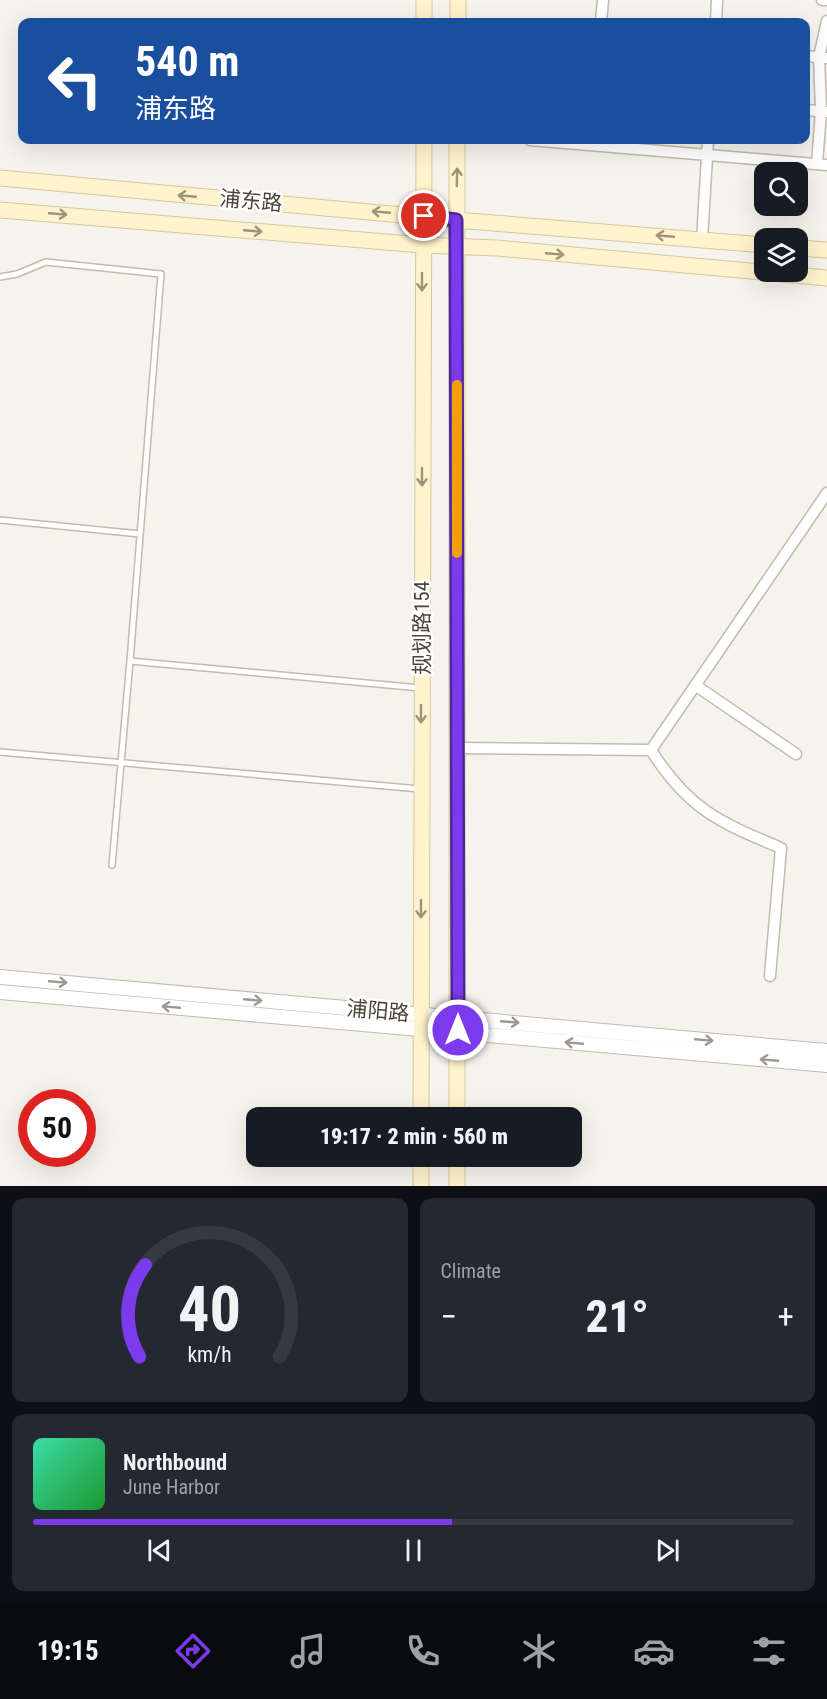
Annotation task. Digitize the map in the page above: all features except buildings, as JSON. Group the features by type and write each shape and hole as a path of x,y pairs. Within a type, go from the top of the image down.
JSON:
{"main road":[{"path":"424,0 424,18"},
{"path":"458,0 458,18"},
{"name":"规划路154","path":"421,1107 424,144"},
{"name":"规划路154","path":"457,144 457,1107"},
{"name":"浦东路","path":"0,178 456,220 754,244"},
{"name":"浦东路","path":"0,210 423,245 497,248 827,278"},
{"path":"808,249 827,250"},
{"path":"421,1167 421,1186"},
{"path":"457,1167 457,1186"}],"street":[{"path":"601,18 603,0"},
{"path":"716,18 717,0"},
{"path":"822,0 827,0"},
{"path":"610,144 822,165 823,58 827,21"},
{"path":"702,240 708,144"},
{"path":"651,750 827,493"},
{"path":"695,685 796,753"},
{"path":"457,748 651,750"},
{"path":"651,750 663,769 707,814 781,848 770,976"},
{"name":"浦阳路","path":"0,977 421,1022"},
{"name":"浦阳路","path":"0,992 827,1051"},
{"name":"浦阳路","path":"458,1025 827,1065"}],"lane":[{"path":"0,277 17,274 46,262 161,274 112,865"},
{"path":"0,520 140,534"},
{"path":"130,662 422,688"},
{"path":"0,752 421,789"}],"slow traffic":[{"path":"457,385 457,553"}],"route":[{"path":"424,216 456,220 458,1030"}]}
